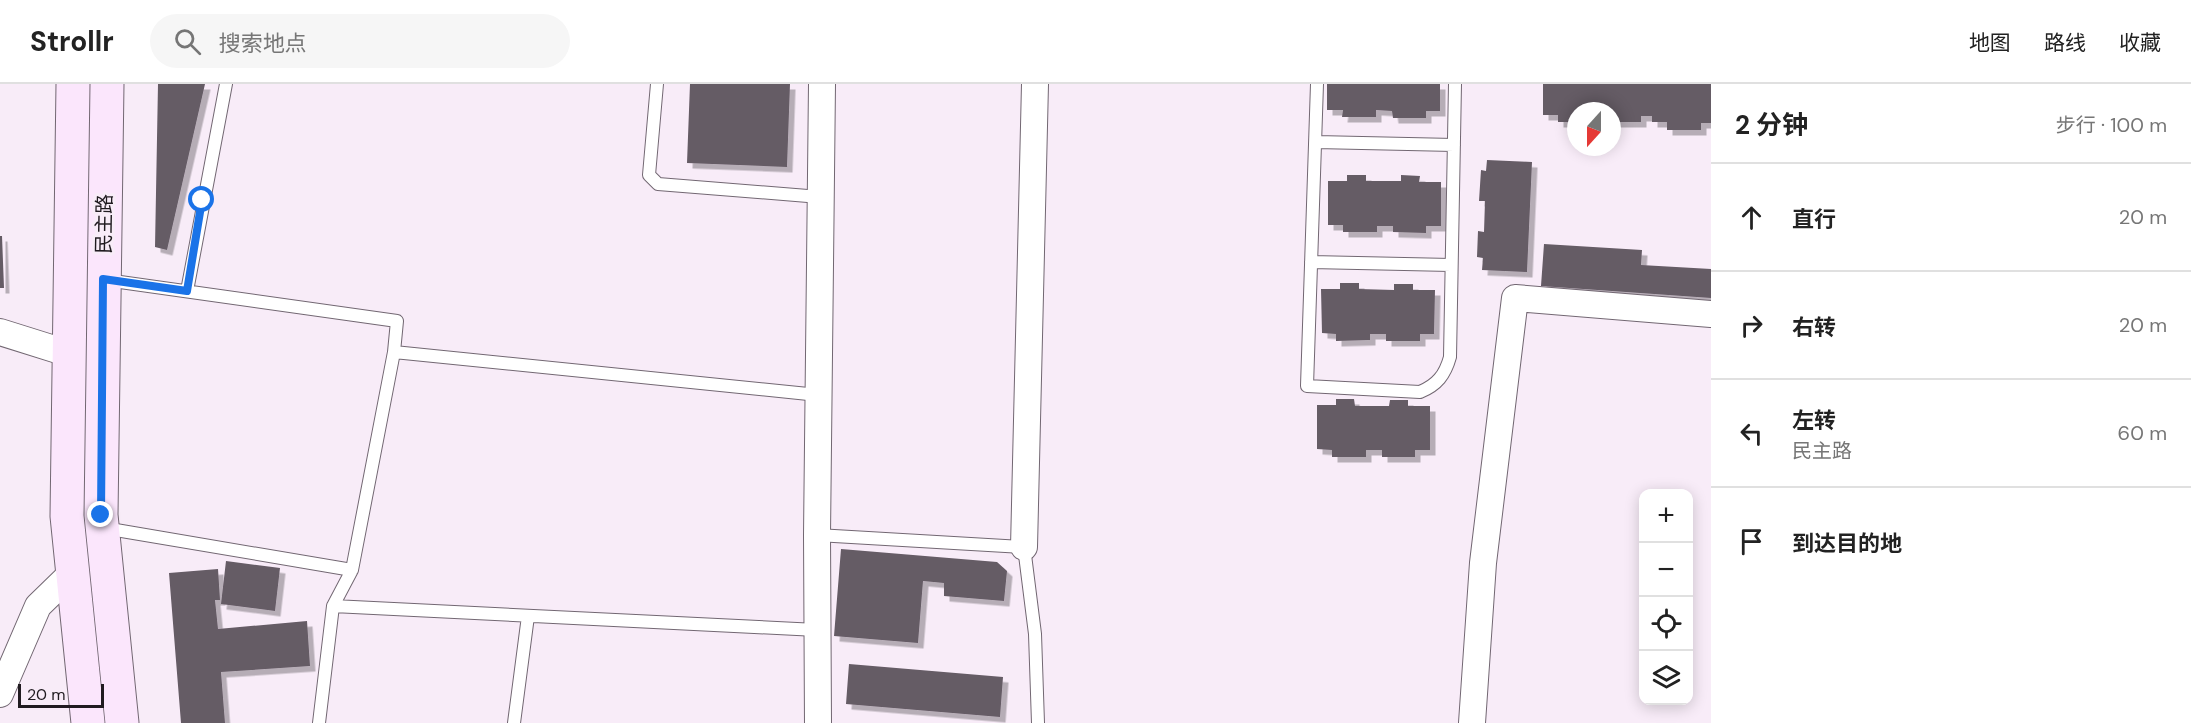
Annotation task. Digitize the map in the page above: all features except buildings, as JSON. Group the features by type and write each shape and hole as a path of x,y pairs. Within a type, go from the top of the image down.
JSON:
{"main road":[{"name":"民主路","path":"73,84 67,353 67,516 88,723"},
{"name":"民主路","path":"107,84 102,527 122,723"}],"street":[{"path":"818,723 817,535 822,84"},
{"path":"1024,547 1035,84"},
{"path":"1472,723 1484,563 1515,298 1711,314"},
{"path":"0,332 67,353"},
{"path":"0,694 38,606 73,572"}],"lane":[{"path":"187,291 226,84"},
{"path":"657,84 649,175 658,184 820,197"},
{"path":"1317,84 1308,386 1420,392 1437,383 1447,367 1455,84"},
{"path":"1316,142 1454,145"},
{"path":"1311,262 1451,266"},
{"path":"103,279 397,321 394,352 352,570 333,606 319,723"},
{"path":"394,352 818,395"},
{"path":"102,527 352,570"},
{"path":"817,535 1024,547 1035,634 1038,723"},
{"path":"333,606 818,630"},
{"path":"514,723 528,616"}],"route":[{"path":"101,515 103,279 187,291 202,200"}]}
